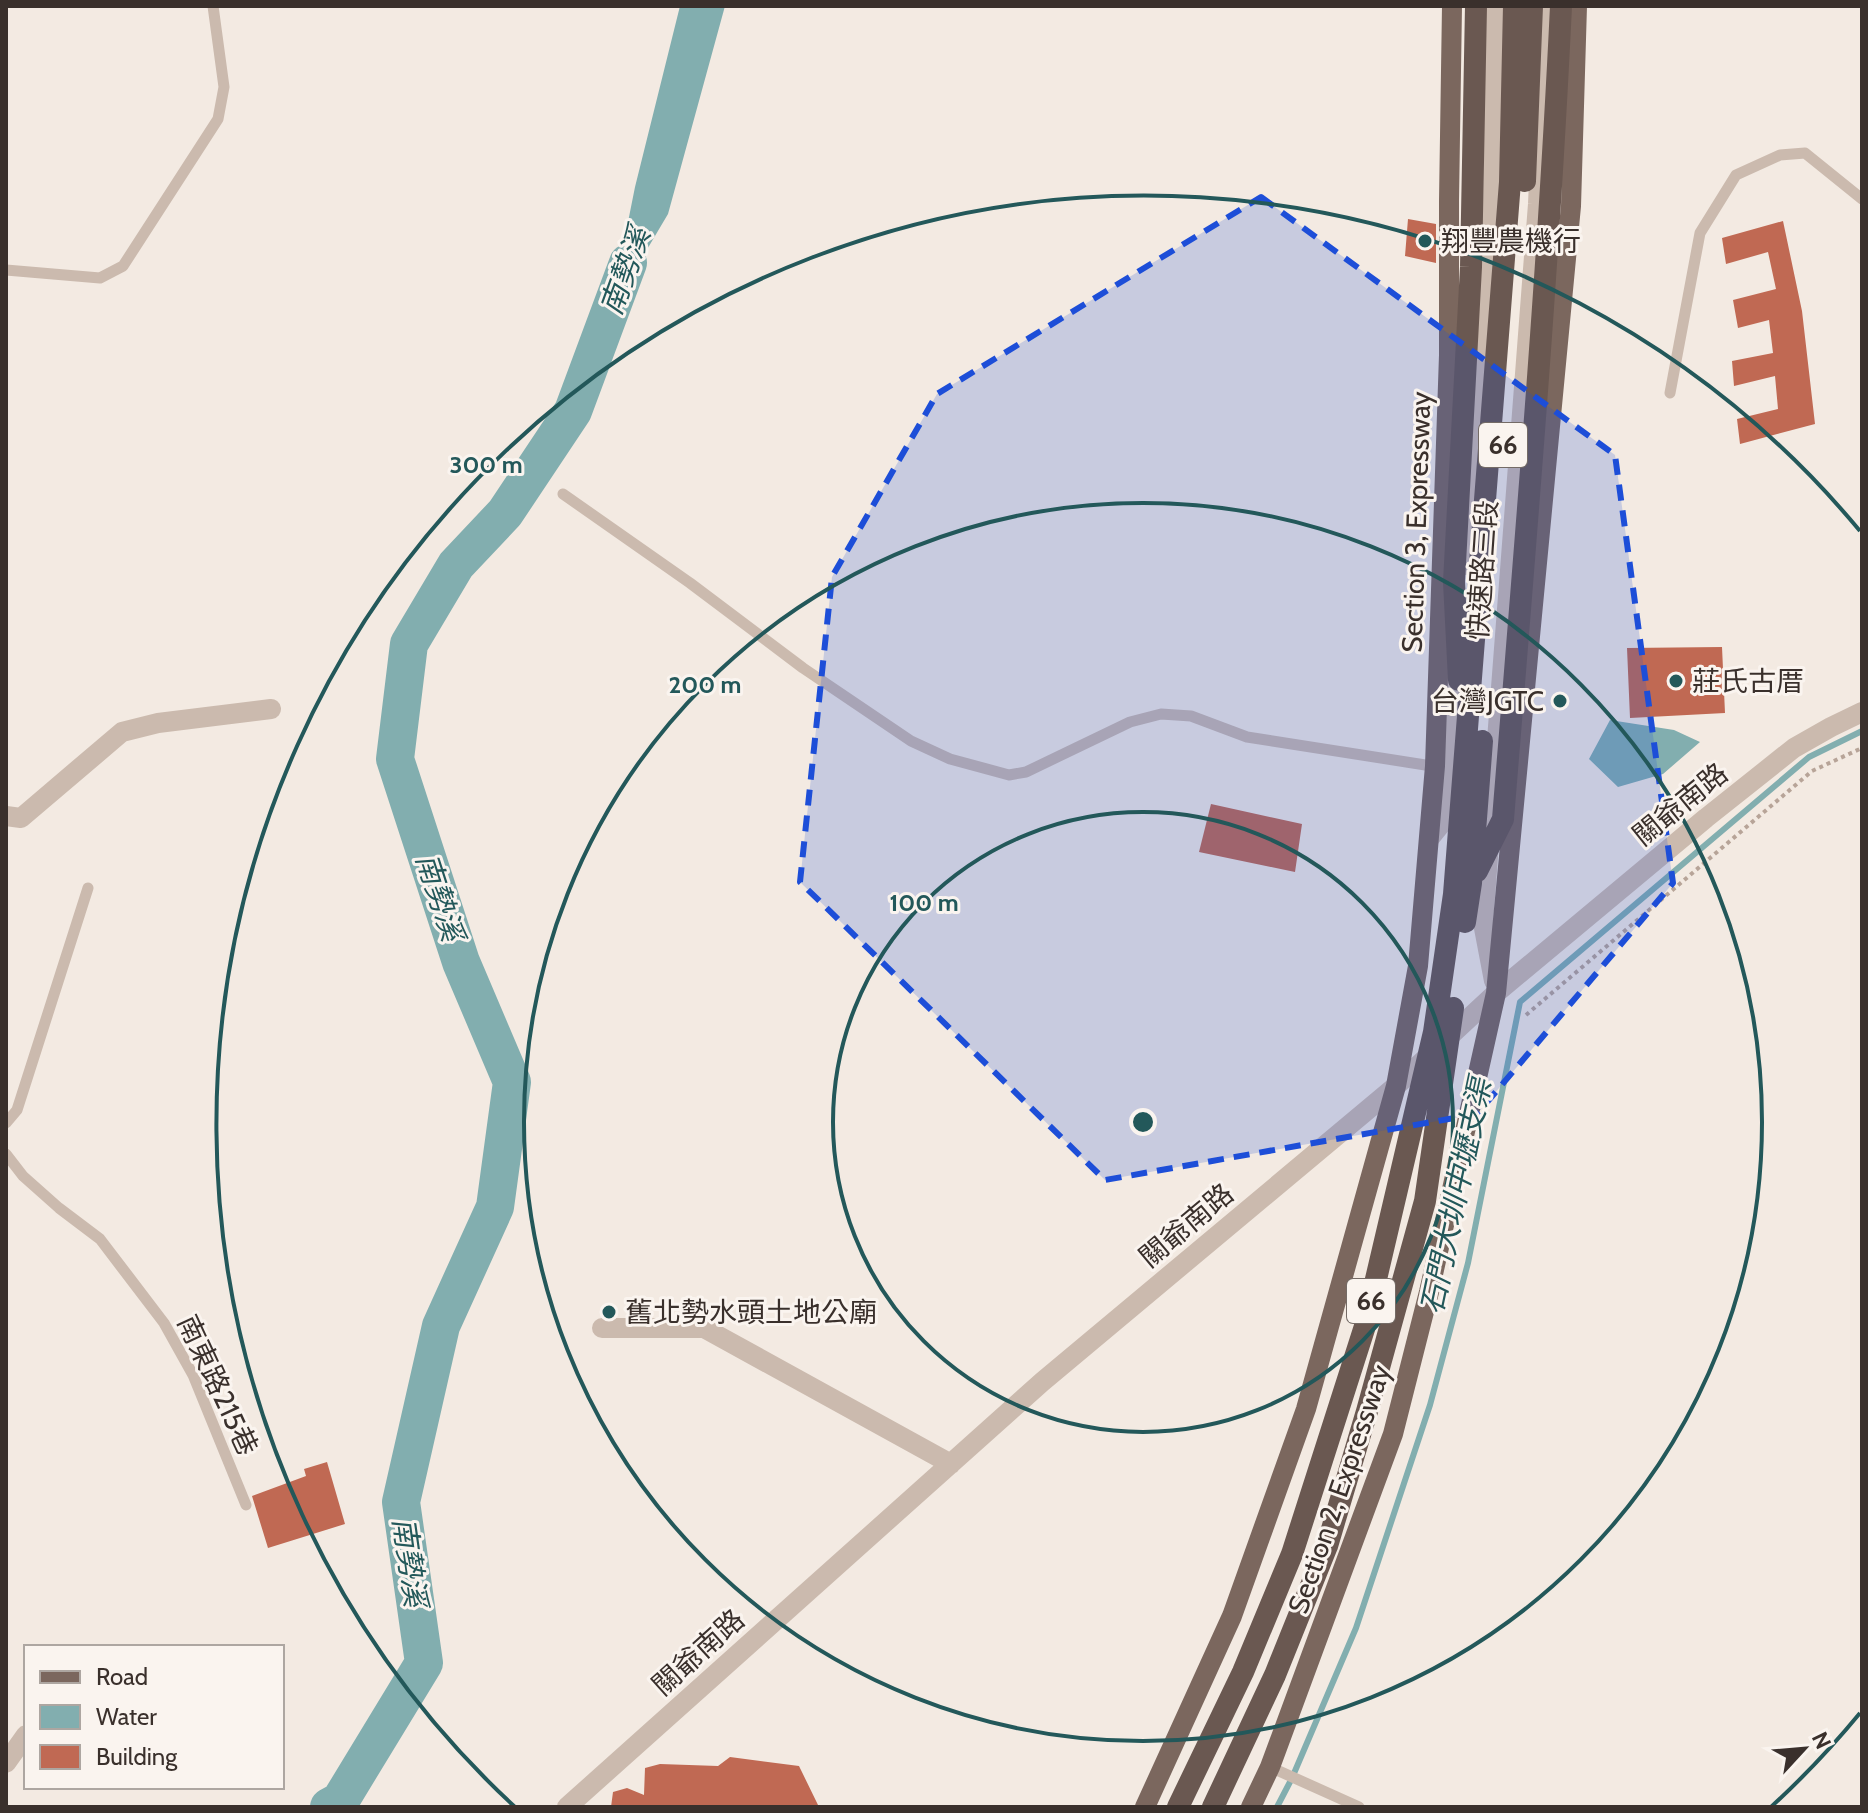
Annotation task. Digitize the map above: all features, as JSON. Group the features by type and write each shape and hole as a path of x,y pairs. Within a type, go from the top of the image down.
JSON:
{"highway":[{"path":"1450,768 1454,582 1471,267 1476,6"},
{"name":"66","path":"1178,1807 1243,1672 1292,1554 1365,1326 1434,1032 1454,894 1450,768 1510,182 1514,6"},
{"name":"66","path":"1213,1807 1275,1675 1327,1546 1425,1201 1471,883 1524,192 1532,6"},
{"path":"1471,883 1503,819 1540,366 1561,6"}],"main road":[{"name":"Section 3, Expressway","path":"1396,1086 1418,966 1429,839 1450,768 1449,201 1452,6"},
{"name":"66","path":"1496,993 1571,206 1577,6"},
{"name":"Section 2, Expressway","path":"1251,1807 1270,1767 1393,1434 1429,1292 1496,993"},
{"name":"Section 2, Expressway","path":"1145,1807 1232,1616 1306,1409 1396,1086"}],"street":[{"name":"快速路三段","path":"1450,768 1493,203 1495,6"},
{"name":"快速路三段","path":"1496,993 1483,923 1538,204 1547,6"},
{"path":"1449,201 1571,206"},
{"path":"6,816 21,818 122,732 158,723 271,709"},
{"name":"關爺南路","path":"567,1807 1042,1382 1396,1086 1496,993 1794,748 1862,712"},
{"path":"602,1328 704,1328 951,1464"},
{"path":"6,1763 24,1738"}],"lane":[{"path":"6,270 100,278 123,266 218,119 224,87 213,6"},
{"path":"1670,393 1700,233 1736,175 1780,155 1805,153 1862,199"},
{"path":"563,494 839,692 911,741 950,759 1009,775 1026,772 1130,722 1161,714 1191,716 1247,737 1450,768 1517,784"},
{"path":"6,1123 17,1110 88,888"},
{"name":"南東路215巷","path":"6,1154 23,1176 100,1239 164,1323 193,1375 246,1505"},
{"path":"1270,1767 1359,1807"}],"path":[{"path":"1526,1015 1812,771 1862,748"}],"highlighted area":[{"path":"1261,197 1615,455 1673,883 1477,1114 1105,1180 800,882 832,577 937,394"}],"water":[{"path":"680,6 725,6 668,214 610,312 635,187"},
{"path":"1610,720 1674,730 1700,742 1663,774 1618,787 1589,759"}],"building":[{"name":"翔豐農機行","path":"1408,219 1436,224 1436,263 1405,256"},
{"path":"1783,221 1802,311 1815,424 1740,444 1737,419 1778,409 1775,376 1734,386 1732,361 1773,353 1769,320 1738,328 1733,300 1776,289 1768,252 1726,264 1722,238"},
{"name":"莊氏古厝","path":"1722,647 1725,713 1630,718 1627,648"},
{"path":"1211,804 1302,824 1295,872 1199,852"},
{"path":"327,1462 345,1524 268,1548 252,1496 306,1476 304,1469"},
{"path":"730,1757 799,1766 819,1807 611,1807 613,1792 627,1788 644,1795 645,1768 660,1764 718,1766"}],"waterway":[{"name":"南勢溪","path":"329,1807 340,1801 424,1663 401,1502 441,1326 495,1207 512,1082 461,962 395,759 409,644 456,565 505,513 573,411 628,263"},
{"name":"石門大圳中壢支渠","path":"1277,1807 1356,1628 1430,1405 1468,1263 1520,1002 1809,757 1862,731"}],"place":[{"name":"翔豐農機行","path":"1425,241"},
{"name":"莊氏古厝","path":"1676,681"},
{"name":"台灣JGTC","path":"1560,701"},
{"name":"舊北勢水頭土地公廟","path":"609,1312"}]}
